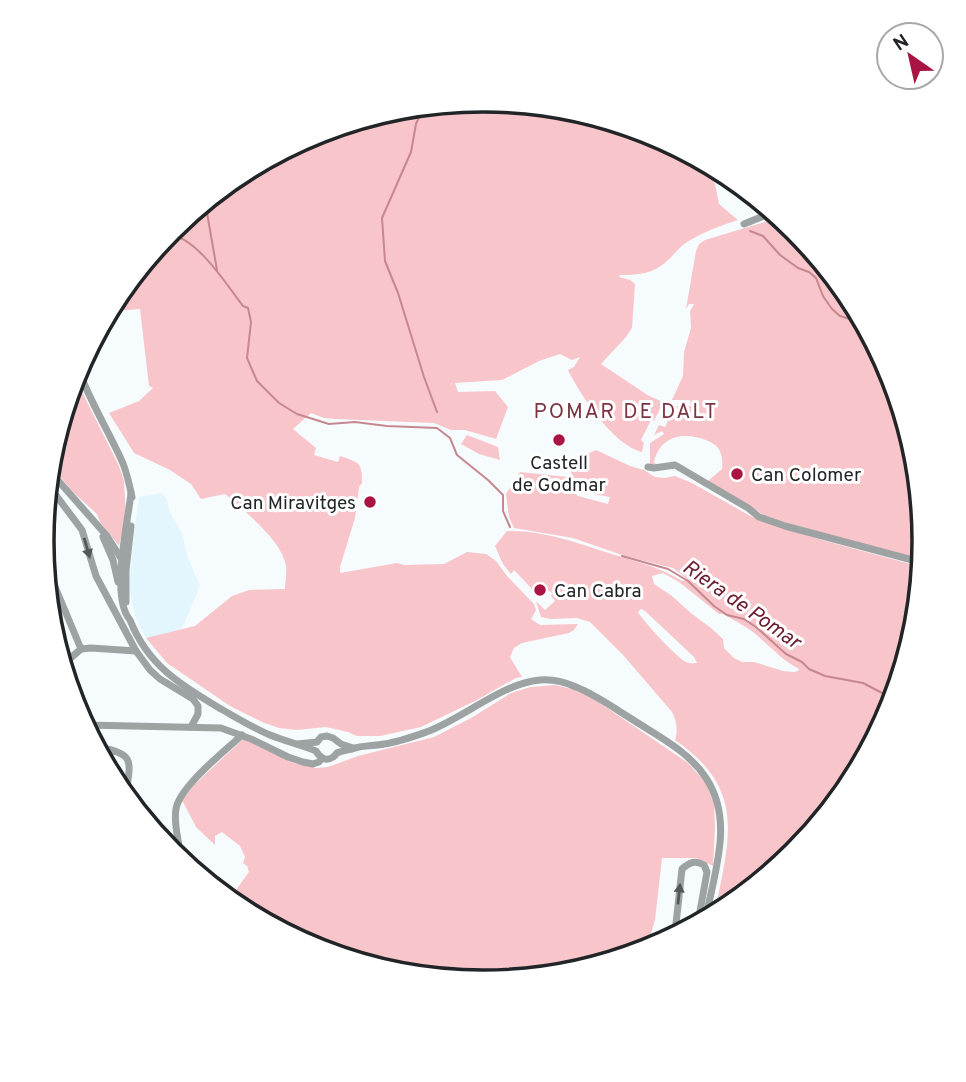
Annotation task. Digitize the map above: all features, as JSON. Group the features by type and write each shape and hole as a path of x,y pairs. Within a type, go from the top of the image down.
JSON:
{"street":[{"path":"744,224 763,216"},
{"path":"84,385 129,479 133,500 126,570 126,602"},
{"path":"648,467 675,465 760,517 911,560"},
{"path":"58,482 107,536 122,558 123,589 130,620 138,639 154,662 200,697 258,730 332,758 339,748 333,737 327,736 317,741 296,744"},
{"path":"120,590 131,493"},
{"path":"57,496 82,530 96,576 136,651 160,679 196,702 199,710 191,727"},
{"path":"100,530 113,560 127,618 130,620"},
{"path":"58,594 80,649"},
{"path":"71,658 80,649 136,651"},
{"path":"337,753 388,743 431,730 528,682 548,680 579,688 685,755 713,789 720,812 721,836 708,905"},
{"path":"96,725 221,727 288,757 313,764 319,762 317,741"},
{"path":"179,843 176,809 180,797 194,780 242,735"},
{"path":"337,742 354,748"},
{"path":"109,749 120,752 130,763 128,780"},
{"path":"676,924 682,869 688,863 704,865 707,872 700,910"}],"shaded area":[{"path":"455,113 511,113 567,120 594,127 673,156 712,179 719,204 738,220 687,242 656,269 619,277 635,284 632,328 601,364 649,396 663,402 641,440 644,443 642,452 631,448 609,430 581,393 568,370 574,367 580,357 572,360 560,354 539,361 502,380 455,383 458,392 495,391 508,407 496,439 465,430 451,430 434,423 335,419 311,413 293,429 316,448 314,455 338,462 340,456 356,462 360,467 362,483 340,573 397,563 444,564 467,552 486,554 496,561 534,604 536,610 531,619 540,625 578,624 569,633 522,643 514,648 510,657 522,677 421,727 380,736 357,736 326,727 297,730 279,728 262,722 230,706 167,663 146,638 195,626 232,596 249,590 285,589 286,566 277,546 252,517 225,494 201,499 191,484 170,470 134,453 109,413 139,401 153,388 149,386 140,309 122,310 161,258 222,201 293,156 345,135 399,120"},
{"path":"768,221 805,258 839,303 868,351 897,430 908,485 911,557 765,517 708,481 722,469 722,457 715,445 708,441 691,436 675,438 662,446 657,453 654,462 657,466 650,465 650,443 664,434 662,431 654,435 659,425 665,427 675,406 691,406 690,400 672,400 683,376 684,352 691,328 690,311 694,304 689,304 686,309 696,251 699,244"},
{"path":"82,390 124,481 126,515 119,546 97,514 59,476 69,430"},
{"path":"467,435 498,447 500,460 479,454 461,444"},
{"path":"596,450 655,477 675,476 692,483 752,517 822,540 911,564 904,625 889,679 868,731 839,779 805,824 766,863 717,899 728,834 722,794 713,776 675,740 677,733 672,712 624,656 590,622 577,618 541,617 536,601 545,610 555,601 552,593 541,586 534,591 514,570 511,574 495,546 507,531 535,533 562,538 641,563 682,581 687,579 673,568 625,556 573,538 514,528 509,517 506,494 520,472 568,477 570,489 578,496 608,504 610,497 578,491 567,463","holes":["663,573 679,582 719,614 750,629 799,669 798,671 783,671 734,658 724,648 723,639 654,584 652,576","641,609 694,657 697,663 681,659 638,612"]},
{"path":"161,493 167,499 169,510 182,534 188,558 200,586 177,634 146,638 135,616 129,582 139,497"},
{"path":"555,685 591,697 688,763 705,782 714,803 713,866 696,858 662,858 655,920 650,936 567,962 511,969 455,969 399,962 372,955 293,926 236,890 249,872 243,863 245,857 240,846 222,832 215,836 215,845 196,827 182,800 194,785 243,739 294,763 316,768 328,767 358,756 434,737 511,693 531,687"}],"waterway":[{"path":"419,117 411,152 382,218 385,261 437,412"},
{"path":"207,213 217,270"},
{"path":"750,231 763,236 780,255 816,278 832,309 849,319"},
{"name":"Riera de Pomar","path":"180,238 200,252 243,306 248,308 251,322 247,358 257,381 279,403 297,414 329,424 355,422 437,428 450,438 457,455 503,495 503,511 510,527"},
{"name":"Riera de Pomar","path":"622,556 668,569 688,581 714,606 727,615 744,619 786,654 809,669 825,676 863,683 883,694"}],"place":[{"name":"Castell de Godmar","path":"559,440"},
{"name":"Can Colomer","path":"737,474"},
{"name":"Can Miravitges","path":"370,502"},
{"name":"Can Cabra","path":"540,590"}],"district":[{"name":"POMAR DE DALT","path":"626,411"}]}
